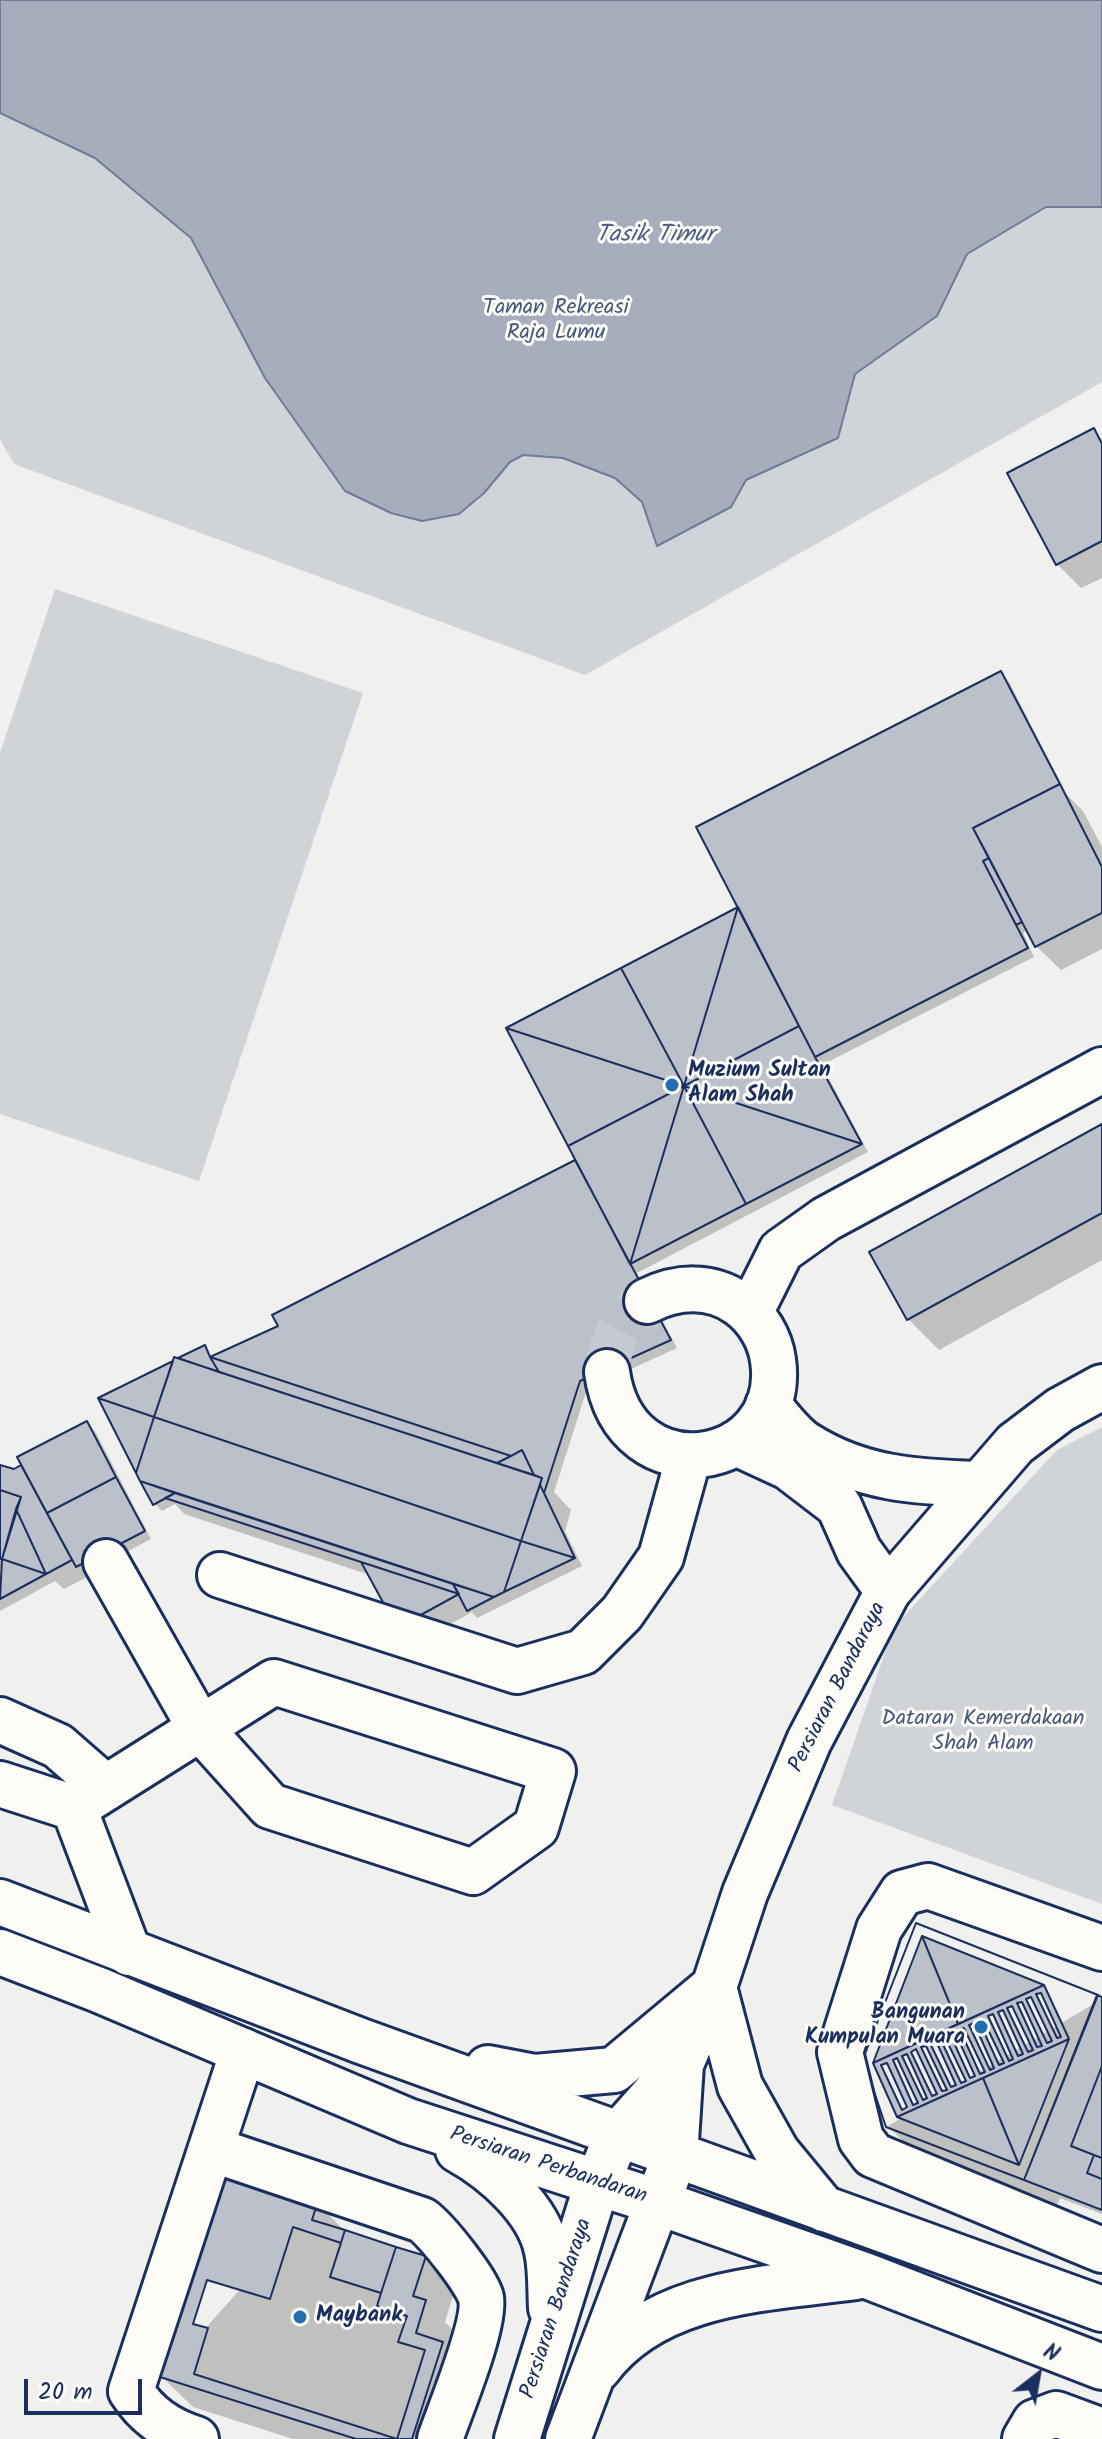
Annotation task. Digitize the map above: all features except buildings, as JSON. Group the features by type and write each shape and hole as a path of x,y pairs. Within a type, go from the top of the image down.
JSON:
{"main road":[{"path":"750,1313 781,1251 826,1219 1102,1070"},
{"path":"607,1372 614,1403 631,1431 667,1453 689,1456 713,1453 736,1443 755,1427 768,1405 773,1389 773,1356 768,1340 750,1313 727,1297 700,1289 672,1291 647,1301"},
{"name":"Persiaran Bandaraya","path":"517,2439 597,2184 617,2136 681,2064 714,1987 745,1893 809,1741 888,1591 978,1484 1036,1426 1102,1387"},
{"path":"768,1405 804,1444 863,1473 905,1482 978,1484"},
{"path":"736,1443 788,1467 839,1506 859,1551 888,1591"},
{"path":"220,1575 517,1671 546,1664 583,1652 622,1613 661,1557 689,1456"},
{"path":"0,1784 90,1798 200,1728 274,1682 553,1771 536,1827 473,1872 270,1806 200,1728 106,1562"},
{"path":"0,1720 58,1746 90,1798 129,1953"},
{"path":"1046,2289 1087,2244 873,2155 861,2139 840,2052 879,1929 902,1893 928,1886 1102,1948"},
{"path":"0,1902 617,2136 1102,2309"},
{"name":"Persiaran Perbandaran","path":"0,1952 408,2121 657,2202 867,2276 1096,2370"},
{"path":"361,2041 535,2077 604,2072 614,2070 714,1987 740,2086 777,2152 824,2209"},
{"path":"196,2439 175,2432 143,2410 131,2391 243,2051"},
{"name":"Persiaran Bandaraya","path":"568,2439 586,2384 675,2156 681,2064"},
{"path":"408,2121 480,2162 514,2195 538,2227 547,2250 553,2330"},
{"path":"211,2149 422,2220 437,2231 481,2296 481,2318 440,2439"},
{"path":"586,2384 614,2347 645,2326 692,2304 740,2293 867,2276"},
{"path":"1025,2439 1035,2422 1056,2414 1102,2431"}],"green space":[{"name":"Tasik Timur","path":"0,0 1102,0 1102,382 585,675 14,464 0,439"},
{"path":"55,589 363,693 199,1181 0,1114 0,753"},
{"name":"Dataran Kemerdakaan Shah Alam","path":"1102,1427 1102,1904 832,1805 894,1627 1057,1450"}],"water":[{"name":"Tasik Timur","path":"0,0 1102,0 1102,207 1046,207 967,254 937,316 855,374 838,438 746,480 731,507 657,546 642,502 615,478 563,458 523,455 510,462 484,493 459,514 422,521 391,513 345,491 265,378 191,238 95,158 0,113"}],"tunnel":[{"path":"607,1372 618,1331 630,1315 647,1301"}],"place":[{"name":"Muzium Sultan Alam Shah","path":"672,1085"},
{"name":"Bangunan Kumpulan Muara","path":"981,2027"},
{"name":"Maybank","path":"300,2317"}],"park label":[{"name":"Taman Rekreasi Raja Lumu","path":"556,322"}]}
